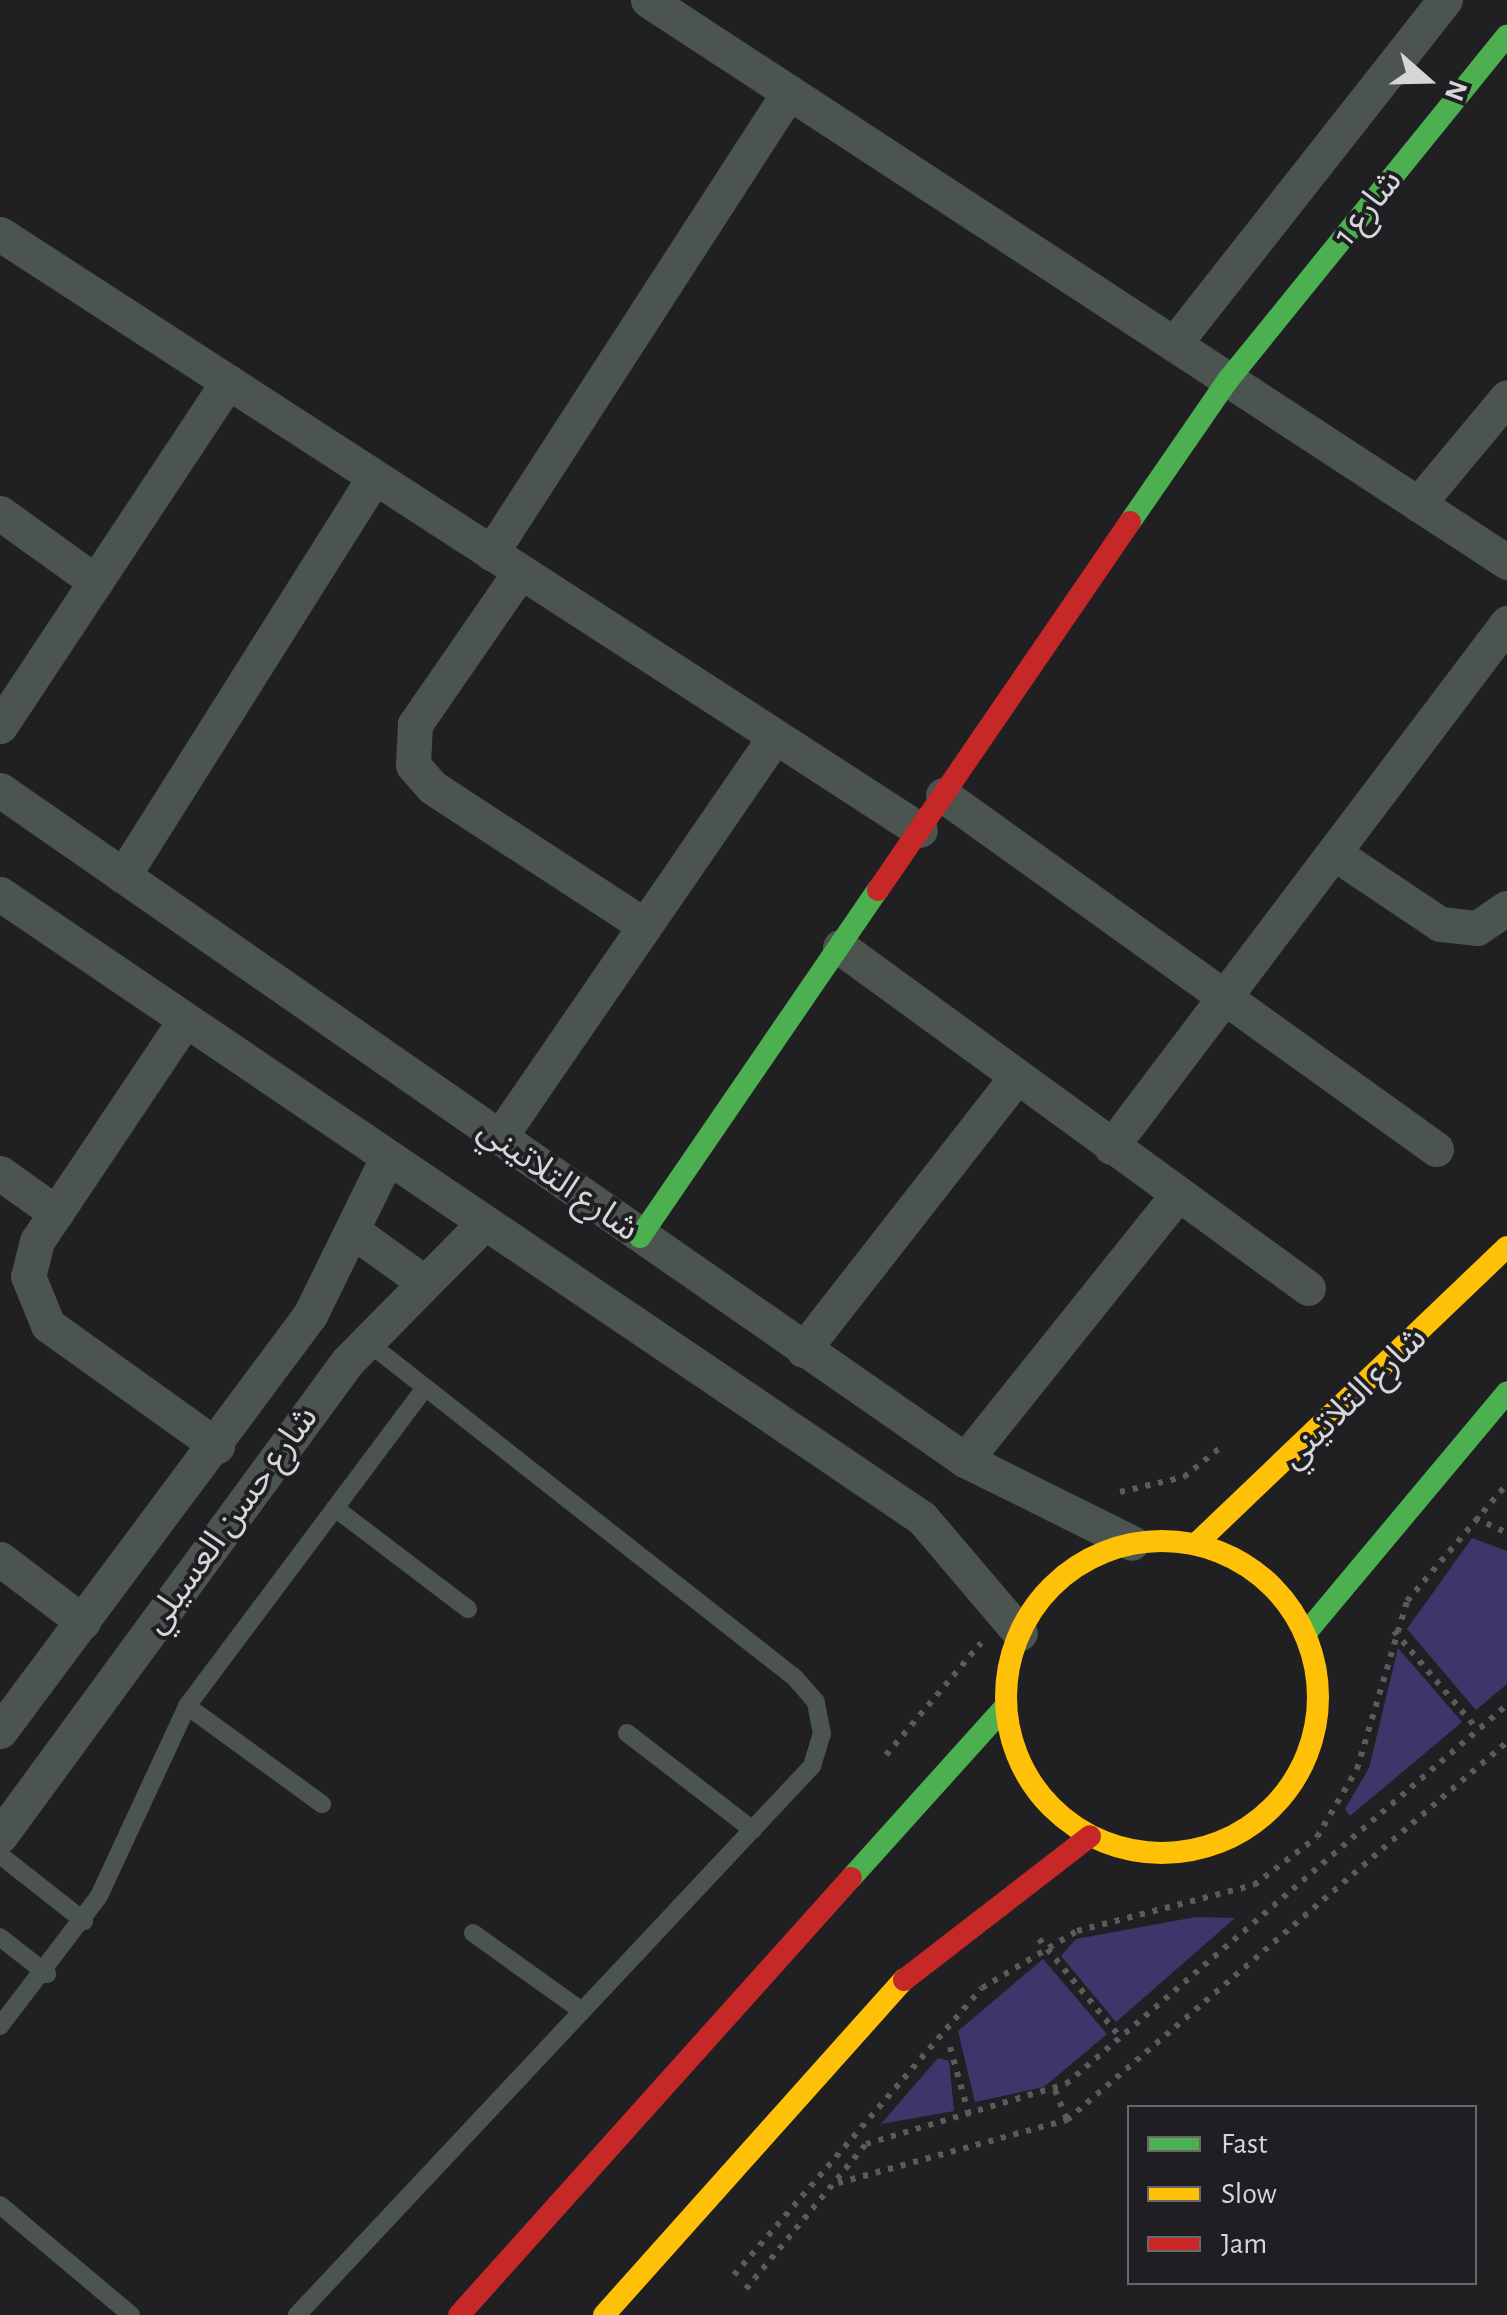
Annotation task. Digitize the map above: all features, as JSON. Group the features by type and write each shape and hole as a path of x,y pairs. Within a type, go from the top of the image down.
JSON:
{"main road":[{"name":"شارع 1","path":"640,1237 1228,380 1507,36"},
{"name":"شارع التلاتيني","path":"1196,1544 1507,1248"},
{"path":"1306,1634 1507,1392"},
{"path":"1132,1543 1196,1544 1250,1567 1306,1634 1316,1729 1269,1812 1183,1853 1090,1836 1040,1796 1006,1706 1012,1621 1054,1584 1132,1543"},
{"path":"460,2315 1006,1706"},
{"path":"604,2315 894,1988 1090,1836"}],"street":[{"path":"648,0 1507,562"},
{"name":"شارع 1","path":"1174,344 1445,0"},
{"path":"645,926 432,787 413,765 415,724 505,562 790,92"},
{"path":"0,234 920,830"},
{"path":"0,726 228,382"},
{"path":"1418,504 1507,397"},
{"path":"123,876 374,477"},
{"path":"0,513 96,582"},
{"path":"1111,1146 1507,623"},
{"path":"499,1138 774,737"},
{"name":"شارع التلاتيني","path":"0,790 965,1460 1070,1517 1132,1543"},
{"path":"943,796 1436,1149"},
{"path":"1334,854 1440,924 1477,928 1507,908"},
{"path":"0,894 922,1518 1012,1621"},
{"path":"840,947 1308,1288"},
{"path":"185,1020 30,1258 36,1310 218,1446"},
{"path":"803,1350 1016,1076"},
{"name":"شارع حسن العسيلي","path":"0,1730 218,1446 356,1234 387,1158"},
{"path":"0,1174 56,1213"},
{"path":"965,1460 1178,1194"},
{"name":"شارع حسن العسيلي","path":"0,1836 365,1340 421,1280 483,1224"},
{"path":"356,1234 421,1280"},
{"path":"0,1559 83,1622"}],"lane":[{"path":"298,2315 752,1830 819,1751 820,1718 806,1688 365,1340"},
{"path":"0,2026 47,1974 84,1921 187,1706 424,1388"},
{"path":"334,1508 468,1609"},
{"path":"187,1706 322,1804"},
{"path":"627,1733 752,1830"},
{"path":"0,1855 84,1921"},
{"path":"473,1934 582,2011"},
{"path":"0,1937 47,1974"},
{"path":"0,2205 131,2315"}],"path":[{"path":"1070,1517 1091,1489 1162,1486 1222,1447"},
{"path":"734,2275 954,2013 1045,1946 1110,1919 1230,1894 1298,1856 1347,1794 1404,1599 1507,1484"},
{"path":"1475,1518 1507,1533"},
{"path":"886,1755 1012,1621"},
{"path":"1394,1630 1478,1730"},
{"path":"746,2289 837,2184 866,2144 1055,2090 1121,2038 1507,1705"},
{"path":"837,2184 1067,2120 1507,1742"},
{"path":"1039,1939 1121,2038"},
{"path":"950,2047 969,2115"},
{"path":"1055,2090 1067,2120"}],"shaded area":[{"path":"1472,1538 1507,1551 1507,1684 1476,1710 1407,1629"},
{"path":"1398,1648 1462,1722 1350,1816 1345,1809 1369,1768"},
{"path":"1196,1917 1235,1918 1116,2022 1061,1956 1076,1939"},
{"path":"1043,1959 1107,2034 1044,2087 975,2102 958,2031"},
{"path":"938,2058 949,2061 954,2111 881,2124"}],"traffic: fast":[{"path":"1130,522 1228,380 1507,36"},
{"path":"640,1237 878,890"},
{"path":"1305,1634 1507,1392"},
{"path":"851,1878 1006,1706"}],"traffic: slow":[{"path":"1196,1544 1507,1247"},
{"path":"1162,1541 1192,1544 1236,1559 1283,1598 1306,1637 1318,1697 1315,1727 1300,1771 1261,1818 1222,1841 1162,1853 1132,1850 1088,1835 1041,1796 1018,1757 1006,1697 1009,1667 1024,1623 1063,1576 1102,1553 1162,1541"},
{"path":"604,2315 904,1980"}],"traffic: jam":[{"path":"878,890 1130,522"},
{"path":"904,1980 1090,1836"},
{"path":"459,2315 851,1878"}]}
